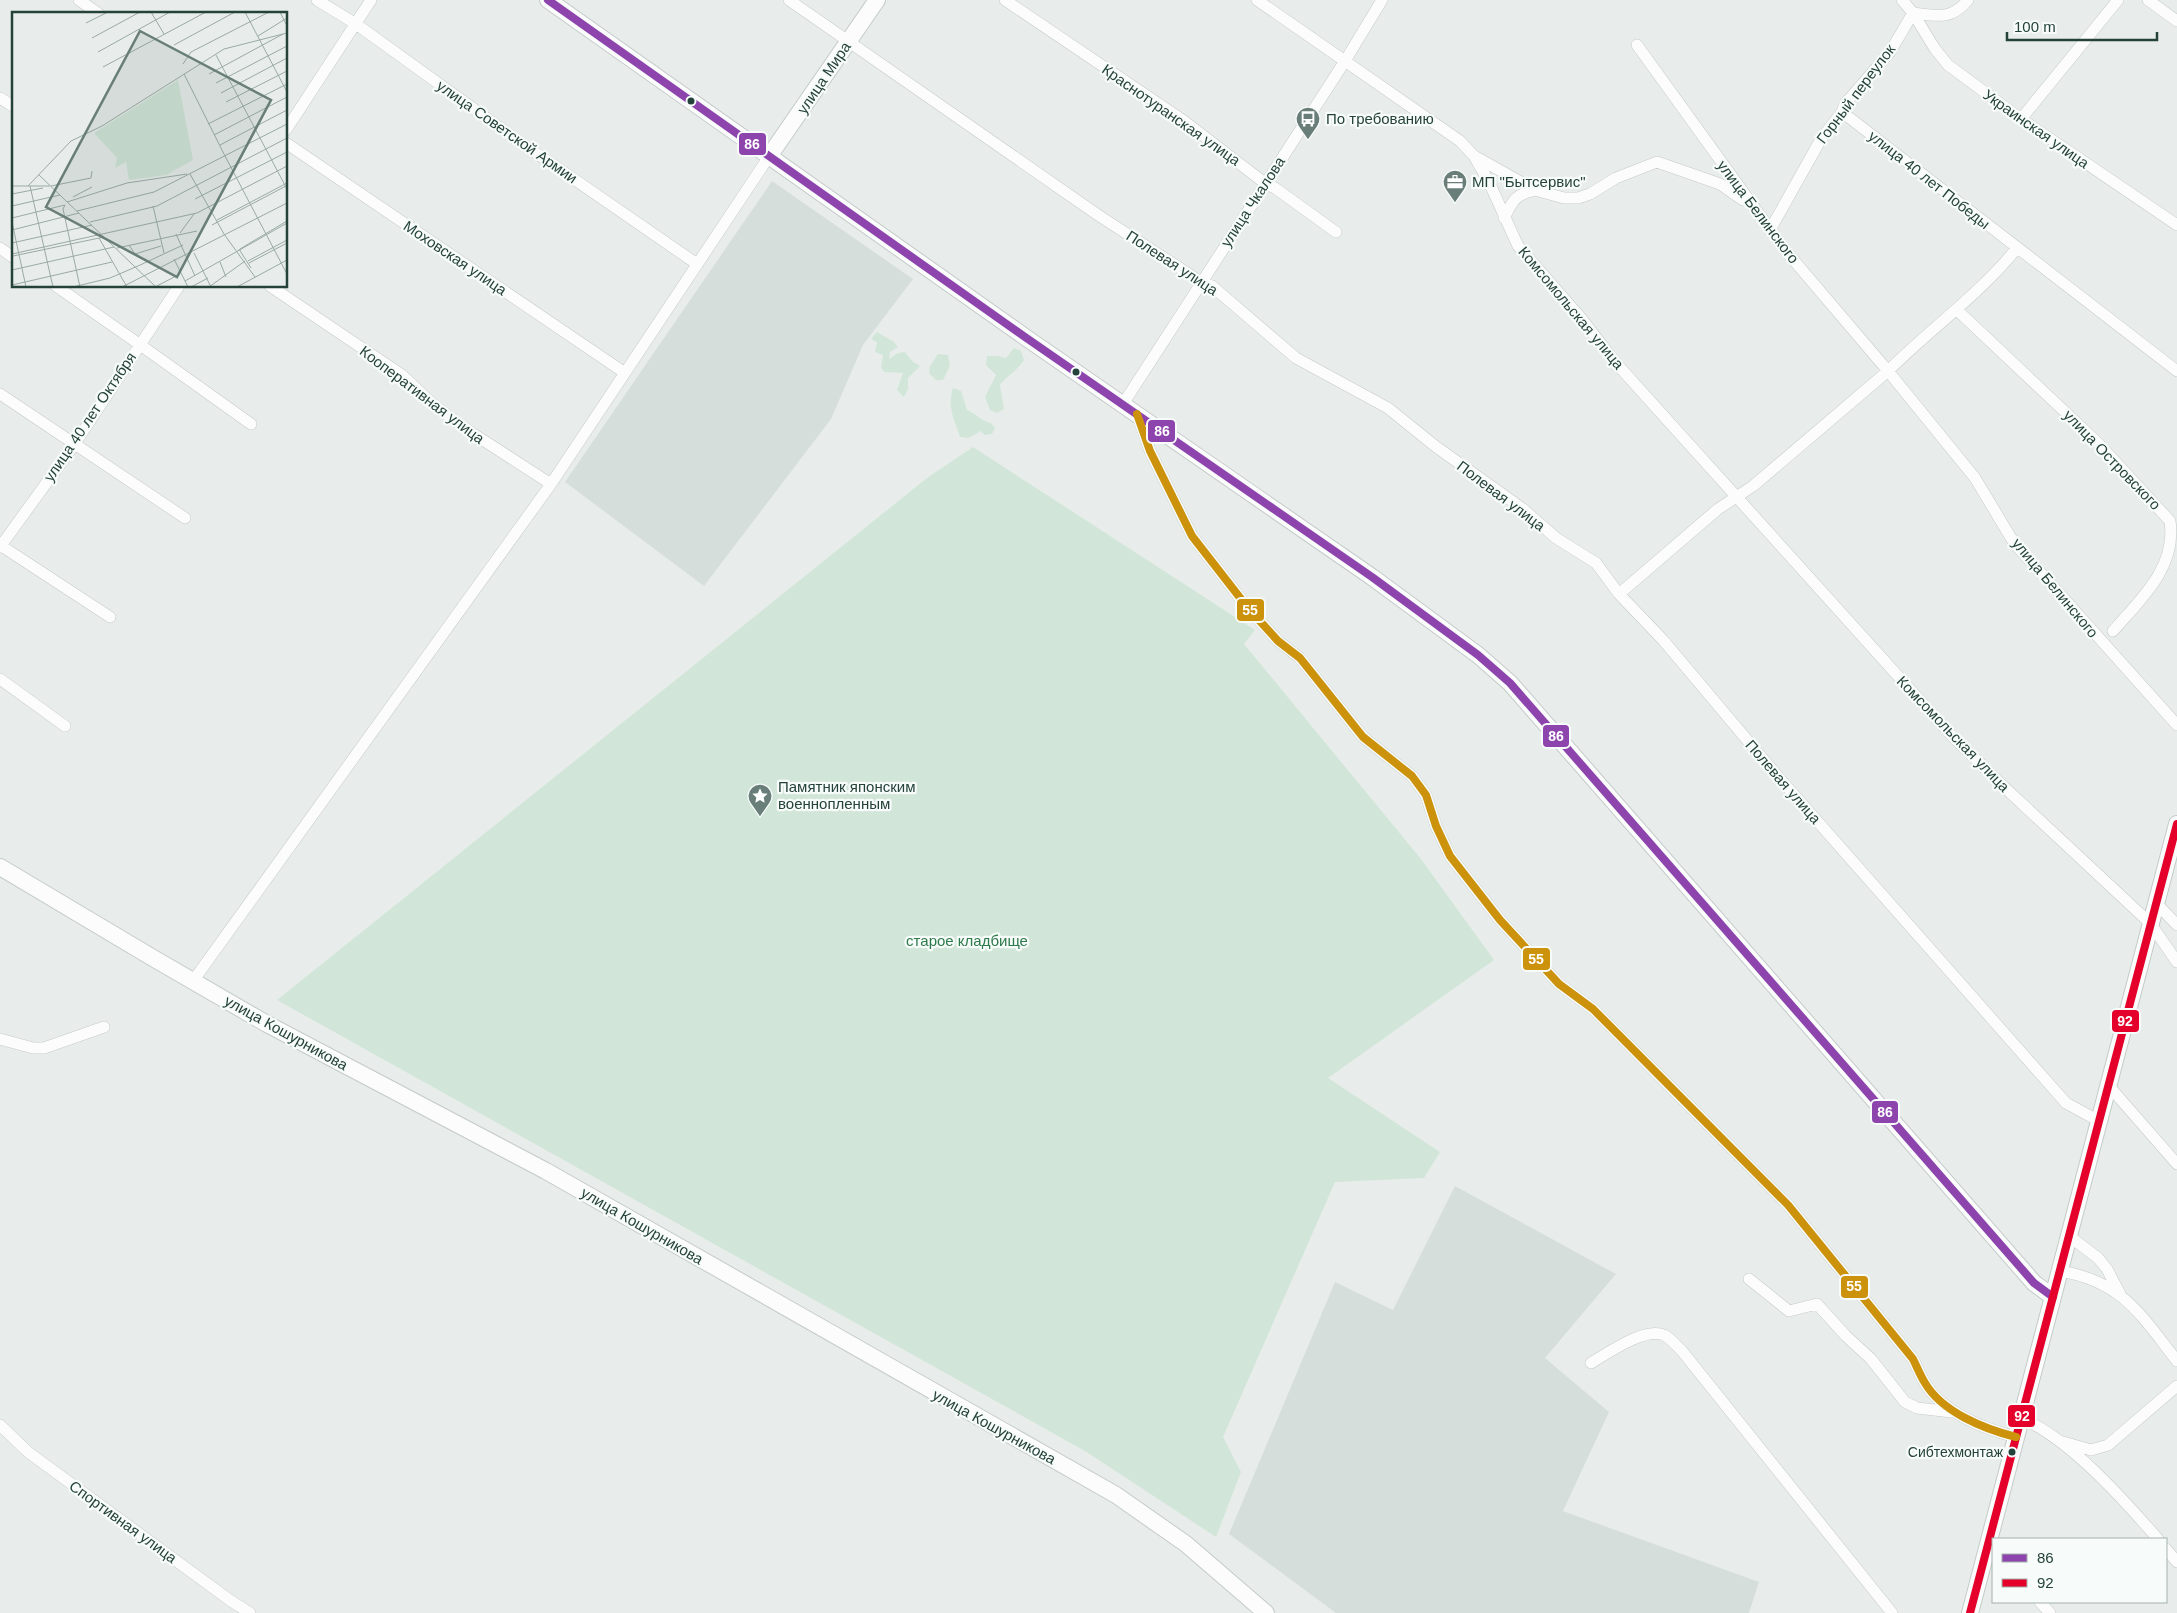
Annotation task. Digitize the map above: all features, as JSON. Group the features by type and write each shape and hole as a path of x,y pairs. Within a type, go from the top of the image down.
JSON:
{"main road":[{"path":"548,0 1379,583 1478,655 1510,683 2034,1283 2053,1297"},
{"name":"улица Мира","path":"770,155 877,0"},
{"path":"1992,1538 2016,1437 2177,824"},
{"name":"улица Кошурникова","path":"0,867 268,1024 546,1171 1116,1495 1186,1544 1266,1613"},
{"path":"1970,1613 1991,1544"}],"street":[{"path":"79,0 96,12"},
{"name":"улица Советской Армии","path":"317,0 356,24 510,135 697,264"},
{"path":"288,127 371,0"},
{"name":"Полевая улица","path":"788,0 1098,215 1200,282 1212,286 1296,358 1388,408 1435,446 1524,509 1556,538 1596,562 1619,594 1663,640 1780,779 2066,1103 2099,1121"},
{"name":"Краснотуранская улица","path":"1005,0 1184,122 1266,184 1275,188 1336,232"},
{"name":"Комсомольская улица","path":"1257,0 1460,141 1474,156 1489,182 1518,246 1582,318 1615,362 1953,737 2002,786 2150,923 2177,962"},
{"name":"улица Чкалова","path":"1123,404 1200,282 1345,61 1382,0"},
{"name":"Украинская улица","path":"1902,0 1948,65 2021,119 2177,225"},
{"path":"1913,13 1941,17 1960,10 1968,0"},
{"path":"2021,119 2118,0"},
{"path":"2148,0 2177,21"},
{"name":"Горный переулок","path":"1770,230 1821,139 1842,112 1844,104 1890,52 1913,13"},
{"name":"улица Белинского","path":"1637,45 1749,203 1785,250 1888,371 1975,478 2014,543 2177,725"},
{"path":"0,98 12,107"},
{"name":"улица 40 лет Победы","path":"1842,112 2177,371"},
{"name":"Моховская улица","path":"288,144 625,373"},
{"path":"193,981 551,484 770,155"},
{"path":"1474,156 1506,176 1535,190 1564,198 1578,198 1590,194 1616,178 1657,162 1720,184 1749,203"},
{"path":"1504,218 1514,199 1522,193 1535,190"},
{"path":"0,248 12,257"},
{"path":"1619,594 1718,509 1737,498 1888,371 1998,272 2017,248"},
{"path":"59,288 251,424"},
{"name":"улица 40 лет Октября","path":"0,546 74,445 178,288"},
{"name":"Кооперативная улица","path":"273,288 402,375 435,406 462,426 551,484"},
{"name":"улица Островского","path":"1957,310 2098,443 2170,520 2173,535 2170,553 2160,578 2113,631"},
{"path":"0,394 184,518"},
{"path":"1137,414 1150,451 1192,536 1248,608 1278,641 1300,658 1364,737 1412,776 1426,795 1436,826 1450,856 1468,880 1533,958 1559,984 1593,1009 1788,1205 1913,1359 1926,1385 1952,1412"},
{"path":"0,546 110,617"},
{"path":"0,679 65,726"},
{"path":"2155,902 2177,925"},
{"path":"0,1039 44,1048 104,1027"},
{"path":"2108,1085 2177,1164"},
{"path":"2069,1236 2098,1258 2107,1269 2120,1294 2139,1313 2177,1361"},
{"path":"2060,1271 2074,1273 2095,1281 2120,1294"},
{"path":"1749,1279 1789,1311 1817,1304 1846,1336 1871,1359 1906,1402 1917,1408 1952,1412 2003,1434 2016,1437"},
{"path":"1591,1363 1641,1336 1653,1333 1665,1335 1682,1351 1892,1613"},
{"path":"2058,1440 2091,1450 2108,1445 2177,1386"},
{"path":"2021,1418 2035,1424 2058,1440 2121,1496 2157,1538"},
{"name":"Спортивная улица","path":"0,1425 28,1452 250,1613"},
{"path":"2167,1549 2177,1562"},
{"path":"2041,1603 2050,1613"}],"shaded area":[{"path":"772,181 913,279 863,345 831,419 704,586 565,482"},
{"path":"1455,1186 1616,1274 1545,1358 1609,1412 1563,1511 1759,1582 1749,1613 1336,1613 1229,1534 1335,1282 1393,1310"}],"green space":[{"path":"877,332 894,342 898,347 890,352 889,359 898,353 905,352 912,361 920,366 908,378 908,389 904,397 897,390 903,373 884,372 881,367 883,355 875,352 877,342 871,339"},
{"path":"1014,348 1021,351 1024,360 1000,385 1004,409 997,413 990,410 985,397 996,375 986,365 987,356 1006,358"},
{"path":"938,354 948,355 950,366 943,380 936,380 929,373 930,366"},
{"path":"953,388 961,391 967,410 991,423 995,428 992,434 984,435 981,431 968,438 960,437 951,408"},
{"name":"старое кладбище","path":"973,447 1255,630 1244,644 1421,859 1494,960 1328,1078 1440,1152 1424,1178 1335,1182 1223,1437 1241,1472 1216,1537 1085,1451 277,1000 927,478"}],"transit line":[{"name":"86","path":"548,0 1025,337 1372,577 1478,655 1510,683 2034,1283 2053,1297"},
{"name":"55","path":"1137,414 1150,451 1192,536 1248,608 1278,641 1300,658 1363,737 1412,776 1426,795 1436,826 1450,856 1500,920 1559,984 1593,1009 1788,1205 1913,1359 1923,1380 1932,1393 1942,1403 1965,1418 2016,1437"},
{"name":"92","path":"1970,1613 2177,824"}],"place":[{"name":"По требованию","path":"1308,140"},
{"name":"МП \"Бытсервис\"","path":"1455,203"},
{"name":"Памятник японским военнопленным","path":"760,817"},
{"name":"Сибтехмонтаж","path":"2012,1452"}]}
